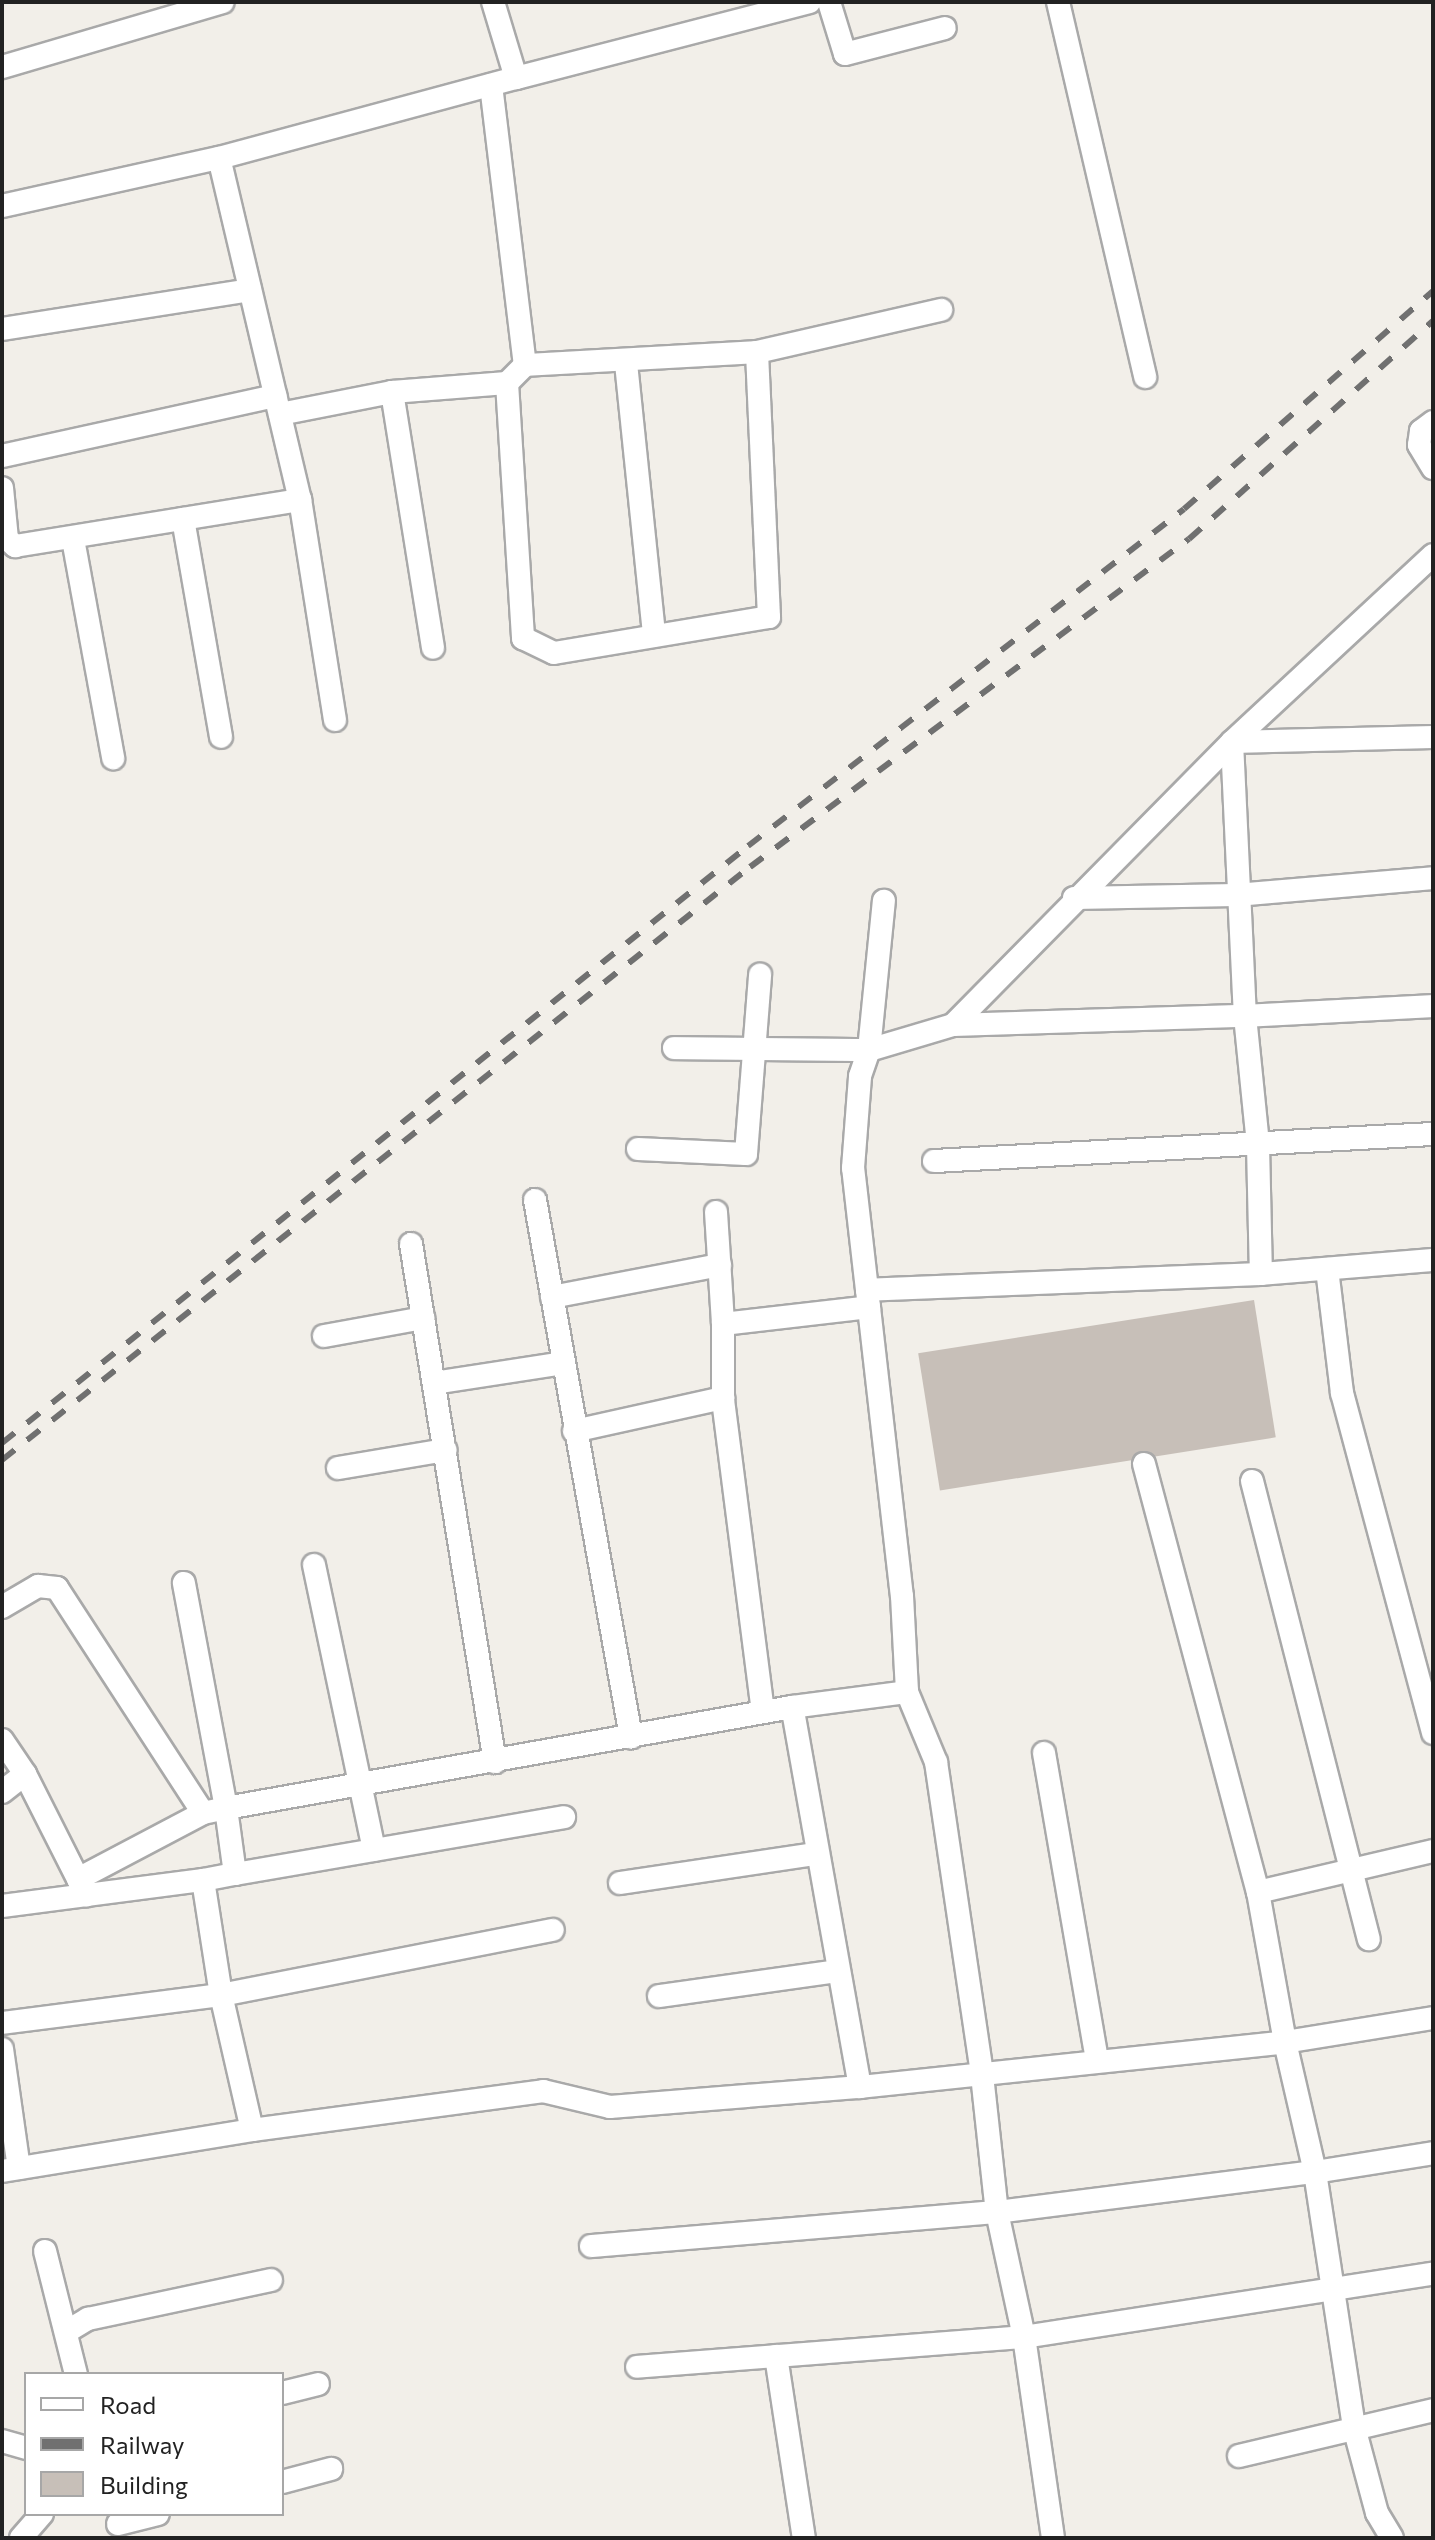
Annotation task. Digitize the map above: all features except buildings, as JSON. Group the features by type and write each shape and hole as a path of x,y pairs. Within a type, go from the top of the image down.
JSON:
{"street":[{"path":"2,67 223,2"},
{"path":"493,2 516,78"},
{"path":"2,206 219,158 809,2"},
{"path":"829,2 845,54 945,28"},
{"path":"1058,2 1145,377"},
{"path":"491,85 525,365"},
{"path":"219,158 300,500 335,720"},
{"path":"2,329 250,290"},
{"path":"2,456 278,405 507,383 525,365 626,363 757,352 941,310"},
{"path":"507,383 523,638 554,653 769,617 757,352"},
{"path":"626,363 654,636"},
{"path":"392,392 433,648"},
{"path":"1433,422 1421,431 1419,445 1433,468"},
{"path":"2,488 7,539 15,546 300,500"},
{"path":"183,519 221,737"},
{"path":"73,539 113,758"},
{"path":"953,1025 1074,898 1232,742 1433,555"},
{"path":"1232,742 1433,737"},
{"path":"1232,742 1236,895 1258,1145 1261,1274"},
{"path":"1074,898 1236,895 1433,878"},
{"path":"884,901 869,1050 860,1076 853,1168 902,1596 907,1692 936,1762 982,2075 997,2212 1024,2337 1053,2538"},
{"path":"638,1149 746,1154 760,975"},
{"path":"674,1048 869,1050 953,1025 1245,1016 1433,1006"},
{"path":"934,1161 1433,1134"},
{"path":"535,1200 631,1737"},
{"path":"716,1212 723,1324 723,1398 763,1712"},
{"path":"411,1244 495,1762"},
{"path":"723,1324 868,1299 1433,1260"},
{"path":"552,1297 720,1265"},
{"path":"1327,1269 1342,1393 1433,1733"},
{"path":"324,1336 423,1318"},
{"path":"434,1383 563,1363"},
{"path":"574,1431 723,1398"},
{"path":"338,1468 445,1450"},
{"path":"1144,1464 1258,1892 1285,2042 1315,2172 1354,2427 1377,2513 1392,2538"},
{"path":"1252,1481 1369,1939"},
{"path":"314,1565 374,1850"},
{"path":"184,1583 226,1808 235,1874"},
{"path":"2,1607 38,1586 57,1588 203,1813"},
{"path":"82,1887 203,1813 359,1788 792,1707 907,1692"},
{"path":"792,1707 815,1854 860,2087"},
{"path":"2,1740 25,1774 82,1887"},
{"path":"1044,1753 1097,2059"},
{"path":"2,1792 25,1774"},
{"path":"2,1906 82,1887 203,1880 564,1817"},
{"path":"1258,1892 1433,1851"},
{"path":"620,1883 815,1854"},
{"path":"203,1880 221,1995 252,2130"},
{"path":"2,2023 221,1995 553,1930"},
{"path":"659,1996 838,1971"},
{"path":"2,2049 10,2170 252,2130 543,2091 610,2107 860,2087 1097,2059 1285,2042 1433,2018"},
{"path":"591,2246 997,2212 1315,2172 1433,2153"},
{"path":"45,2251 76,2372"},
{"path":"637,2367 1024,2337 1433,2274"},
{"path":"66,2332 88,2319 271,2280"},
{"path":"776,2356 804,2538"},
{"path":"284,2392 318,2384"},
{"path":"1239,2456 1433,2410"},
{"path":"2,2441 24,2447"},
{"path":"284,2481 331,2469"},
{"path":"21,2538 40,2516"},
{"path":"118,2525 151,2516"}],"railway":[{"path":"2,1443 748,846 1184,509 1433,291"},
{"path":"2,1460 750,867 1189,539 1433,321"}]}
